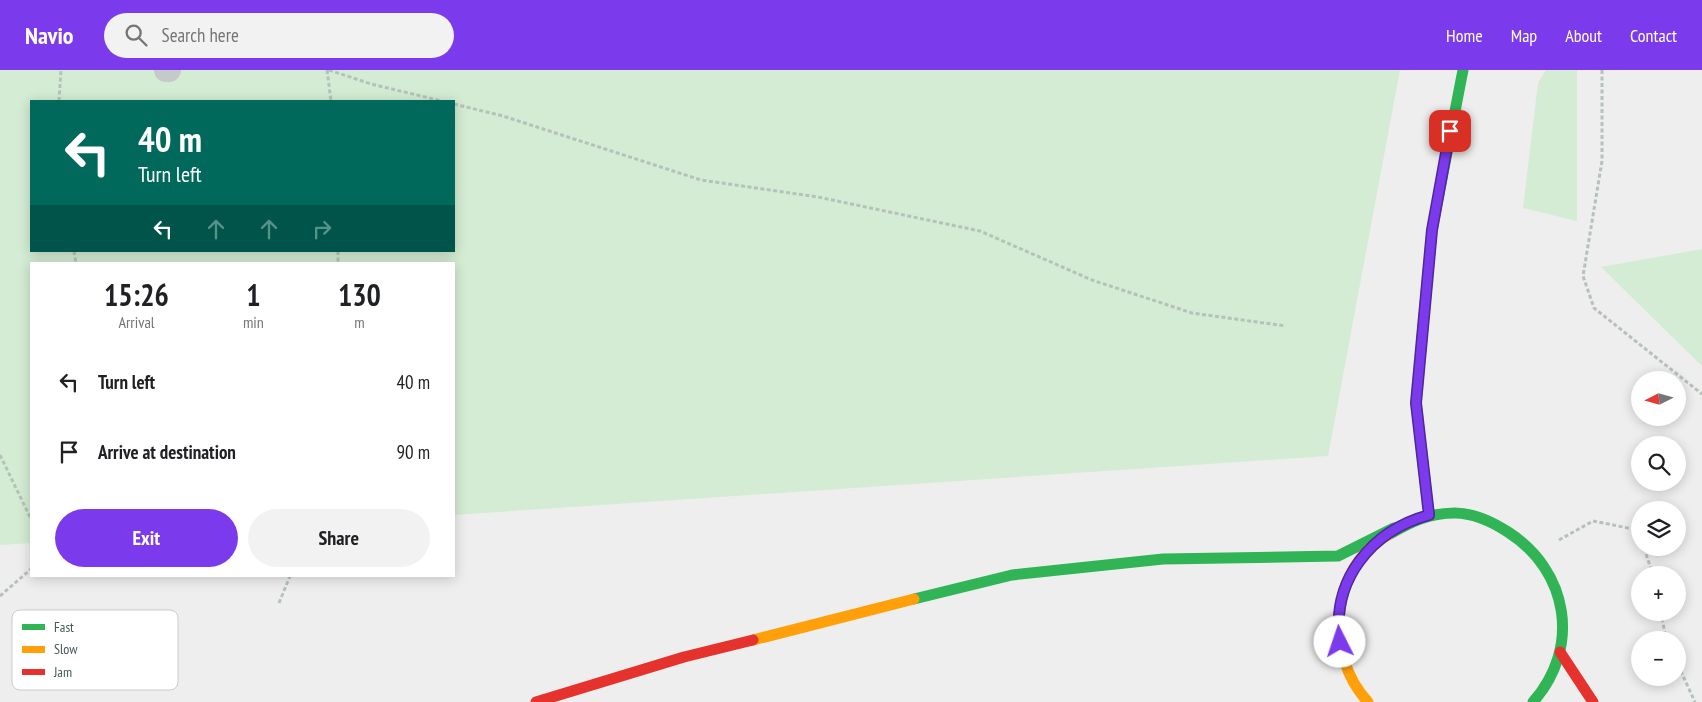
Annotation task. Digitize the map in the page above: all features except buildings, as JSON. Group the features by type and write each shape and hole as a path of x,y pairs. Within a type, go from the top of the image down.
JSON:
{"main road":[{"path":"1429,515 1416,403 1432,230 1463,70"},
{"path":"536,702 684,657 1012,575 1163,559 1338,556 1394,528 1429,515 1459,513 1488,520 1514,533 1536,552 1550,574 1560,599 1563,625 1560,652 1548,684 1533,702"},
{"path":"1368,702 1360,695 1343,661 1337,623 1345,586 1364,553 1394,528"},
{"path":"1560,652 1594,702"}],"path":[{"path":"59,100 61,70"},
{"path":"331,100 328,70 370,84 438,100"},
{"path":"1602,70 1602,161 1583,276 1594,308 1702,394"},
{"path":"455,104 502,116 701,180 818,197 980,231 1092,280 1192,313 1286,326"},
{"path":"0,455 30,517"},
{"path":"1536,552 1593,521 1631,529"},
{"path":"0,596 30,570"},
{"path":"279,603 290,577"},
{"path":"1686,682 1695,702"}],"green space":[{"path":"0,70 1400,70 1328,456 455,515 455,262 30,262 30,543 0,545"},
{"path":"1546,70 1577,70 1577,221 1523,208 1538,83"},
{"path":"1702,249 1702,366 1601,267"}],"traffic: fast":[{"path":"1429,515 1416,403 1432,230 1463,70"},
{"path":"1388,535 1412,522 1428,517 1445,513 1462,513 1496,525 1529,548 1544,567 1555,589 1561,611 1562,635 1558,658 1548,681 1533,702"},
{"path":"914,599 1012,575 1163,559 1338,556 1394,528"}],"traffic: slow":[{"path":"1368,702 1354,683 1345,661 1340,638 1339,614 1344,590 1354,569 1368,550 1388,535"},
{"path":"753,640 914,599"}],"traffic: jam":[{"path":"536,702 684,657 753,640"},
{"path":"1560,652 1593,702"}],"route":[{"path":"1340,642 1337,623 1345,586 1364,553 1394,528 1411,520 1429,515 1416,403 1432,230 1450,131"}]}
